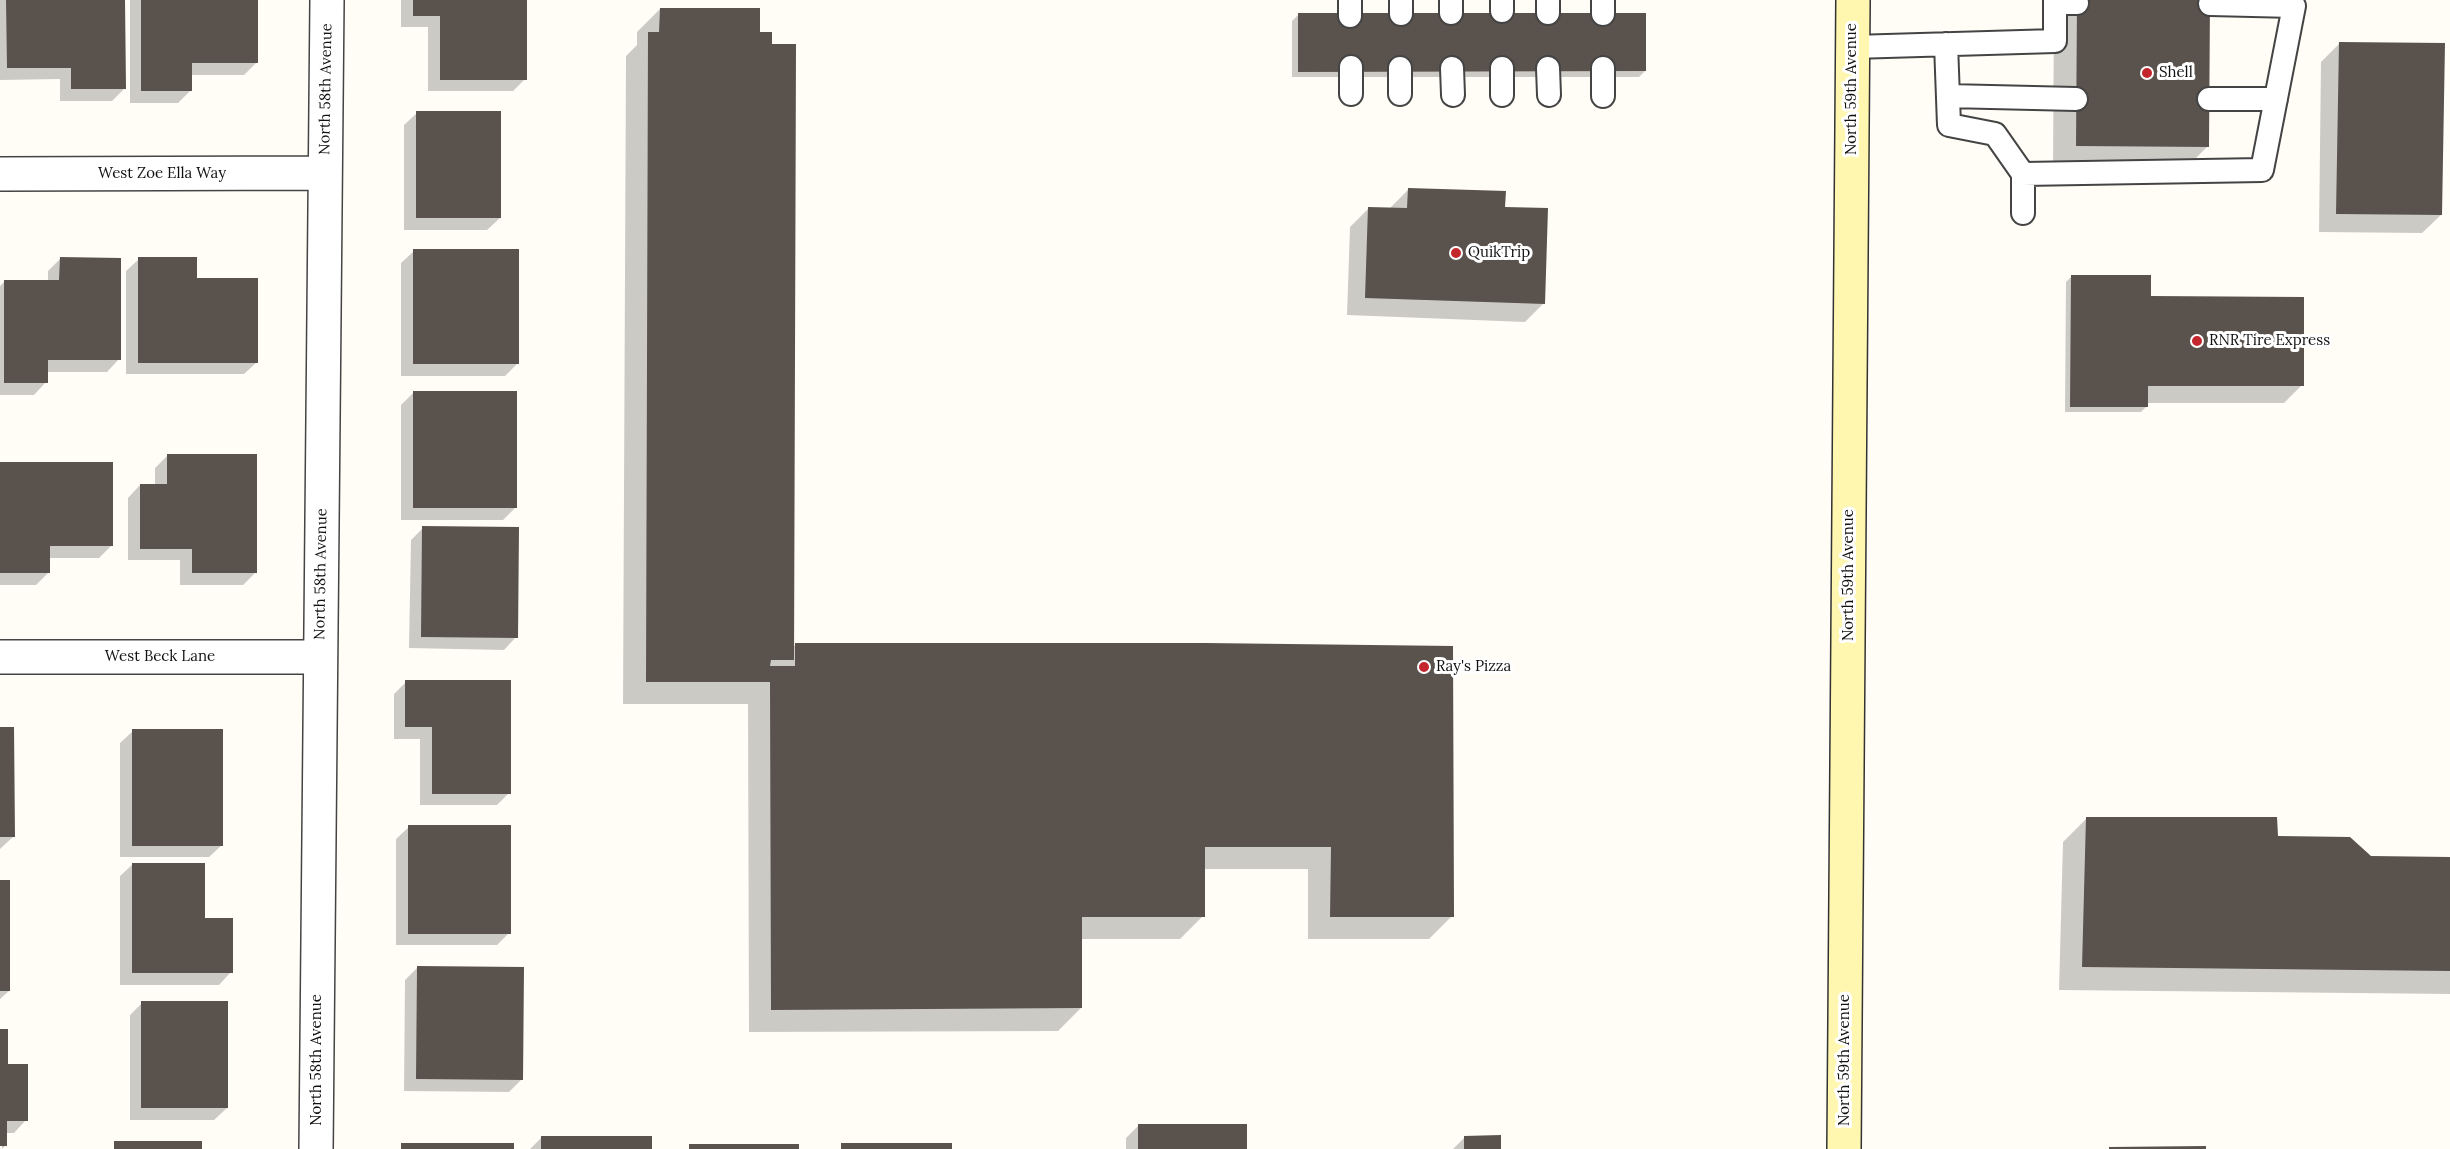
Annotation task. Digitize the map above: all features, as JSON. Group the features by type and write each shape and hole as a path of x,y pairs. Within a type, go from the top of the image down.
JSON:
{"main road":[{"name":"North 59th Avenue","path":"1844,1149 1853,0"}],"street":[{"name":"North 58th Avenue","path":"316,1149 327,0"},
{"name":"West Zoe Ella Way","path":"0,174 325,173"},
{"name":"West Beck Lane","path":"0,657 320,657"}],"lane":[{"path":"1852,47 2055,41 2062,2"},
{"path":"2023,174 2262,170 2294,6 2210,4"},
{"path":"1946,44 1949,125 1995,134 2023,174 2023,213"},
{"path":"1351,67 1351,94"},
{"path":"1400,68 1400,94"},
{"path":"1452,68 1453,95"},
{"path":"1502,68 1502,95"},
{"path":"1548,68 1549,95"},
{"path":"1603,68 1603,96"},
{"path":"1948,96 2076,99"},
{"path":"2209,99 2276,99"}],"building":[{"path":"6,0 125,0 126,89 71,89 71,68 7,68"},
{"path":"141,0 258,0 258,63 192,63 192,91 141,91"},
{"path":"413,0 527,0 527,80 440,80 440,16 413,16"},
{"path":"2077,0 2210,0 2209,147 2076,146"},
{"path":"660,8 760,8 760,32 772,32 772,44 796,44 794,660 771,660 770,666 795,666 795,643 1205,643 1453,646 1454,917 1330,917 1331,847 1205,847 1205,917 1082,917 1082,1008 771,1010 770,682 646,682 648,32 659,32"},
{"path":"1298,13 1646,13 1646,71 1298,72"},
{"path":"2339,42 2445,43 2442,215 2336,214"},
{"path":"416,111 501,111 501,218 416,218"},
{"name":"QuikTrip","path":"1408,188 1506,191 1505,207 1548,208 1545,304 1365,298 1368,207 1407,208"},
{"path":"413,249 519,249 519,364 413,364"},
{"path":"60,257 121,258 121,360 48,360 48,383 4,383 4,280 59,280"},
{"path":"138,257 197,257 197,278 258,278 258,363 138,363"},
{"name":"RNR Tire Express","path":"2071,275 2151,275 2151,296 2304,297 2304,386 2148,386 2148,407 2070,407"},
{"path":"413,391 517,391 517,508 413,508"},
{"path":"167,454 257,454 257,573 192,573 192,549 140,549 140,484 167,484"},
{"path":"0,462 113,462 113,546 50,546 50,573 0,573"},
{"path":"422,526 519,527 518,638 421,637"},
{"path":"405,680 511,680 511,794 432,794 432,727 405,727"},
{"path":"0,727 14,727 15,837 0,837"},
{"path":"132,729 223,729 223,846 132,846"},
{"path":"2086,817 2277,817 2278,836 2350,837 2371,856 2450,857 2450,971 2082,967"},
{"path":"408,825 511,825 511,934 408,934"},
{"path":"132,863 205,863 205,918 233,918 233,973 132,973"},
{"path":"0,880 10,880 10,991 0,991"},
{"path":"417,966 524,967 523,1080 416,1079"},
{"path":"141,1001 228,1001 228,1108 141,1108"},
{"path":"0,1029 8,1029 8,1064 28,1064 28,1121 7,1121 7,1146 0,1146"},
{"path":"1138,1124 1247,1124 1247,1149 1138,1149"},
{"path":"1501,1135 1501,1149 1464,1149 1464,1136"},
{"path":"541,1136 652,1136 652,1149 541,1149"},
{"path":"114,1141 202,1141 202,1149 114,1149"},
{"path":"401,1143 514,1143 514,1149 401,1149"},
{"path":"841,1143 952,1143 952,1149 841,1149"},
{"path":"689,1144 799,1144 799,1149 689,1149"},
{"path":"2206,1146 2206,1149 2109,1149 2109,1147"}],"place":[{"name":"Shell","path":"2147,73"},
{"name":"QuikTrip","path":"1456,253"},
{"name":"RNR Tire Express","path":"2197,341"},
{"name":"Ray's Pizza","path":"1424,667"}]}
